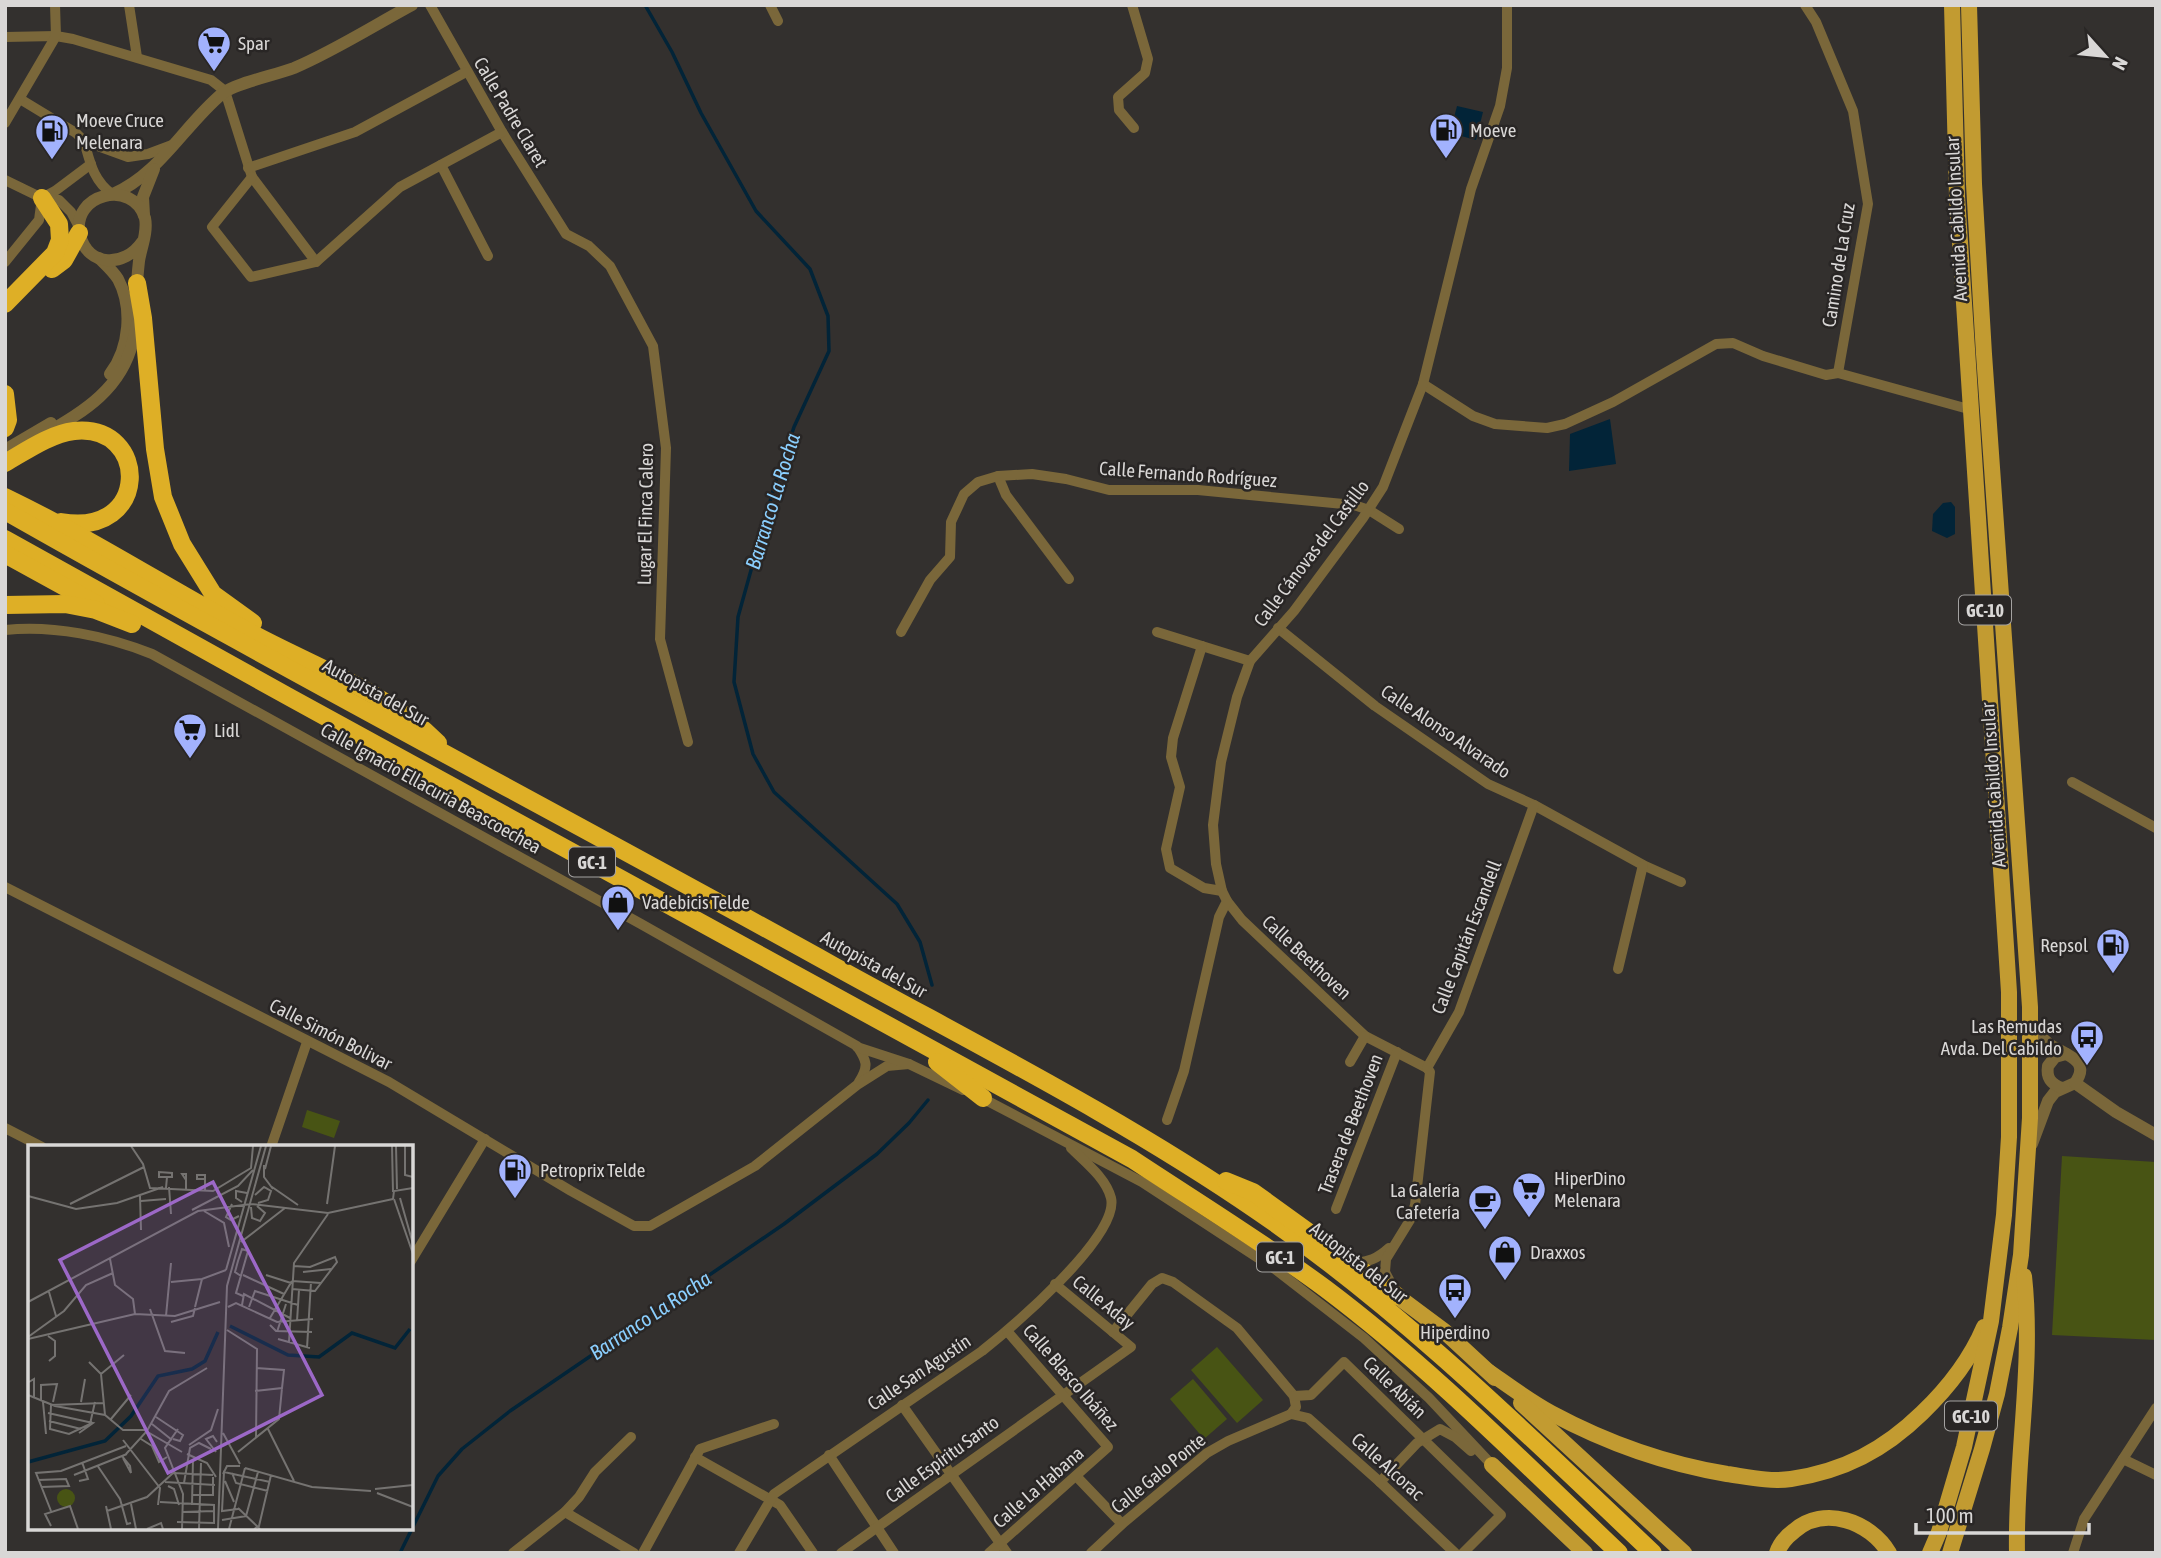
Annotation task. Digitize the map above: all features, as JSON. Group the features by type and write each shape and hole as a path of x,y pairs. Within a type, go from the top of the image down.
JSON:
{"highway":[{"path":"5,304 45,265 55,253 60,240 59,224 42,198"},
{"path":"5,304 64,260 79,230"},
{"path":"137,283 159,473 163,497 174,527 213,594 309,662"},
{"path":"5,394 8,406 5,428"},
{"path":"5,463 49,439 73,431 97,431 119,446 130,466 129,491 114,513 93,523 73,524 53,520"},
{"path":"5,497 53,520 252,634 362,689 419,724 453,758"},
{"name":"Autopista del Sur","path":"5,512 1118,1123 1195,1169 1341,1272 1413,1331 1480,1389 1653,1553"},
{"name":"GC-1","path":"5,539 1132,1159 1327,1290 1460,1404 1619,1553"},
{"path":"5,554 132,624 231,674 291,698"},
{"path":"5,605 65,604 96,610 132,624"},
{"path":"893,1027 983,1098"},
{"path":"1195,1169 1252,1192 1397,1296"}],"main road":[{"name":"Avenida Cabildo Insular","path":"1930,1553 1939,1532 1964,1447 1991,1321 2004,1216 2009,1137 2009,992 1957,196 1952,5"},
{"name":"Avenida Cabildo Insular","path":"1950,1553 1997,1394 2021,1255 2029,1151 2030,1023 1974,184 1969,5"},
{"path":"2017,1553 2016,1517 2028,1335 2021,1255"},
{"path":"1489,1372 1552,1414 1620,1444 1673,1462 1718,1472 1753,1478 1788,1479 1827,1471 1867,1456 1916,1419 1948,1385 1979,1339 1987,1321 1998,1276"},
{"path":"1397,1296 1444,1331 1684,1553"},
{"path":"1492,1465 1585,1553"},
{"path":"1777,1553 1787,1537 1798,1527 1826,1518 1850,1521 1866,1529 1879,1539 1889,1553"},
{"path":"1563,1532 1572,1553"}],"street":[{"path":"5,123 56,36 55,5"},
{"path":"129,5 137,57"},
{"path":"112,194 128,187 157,162 225,91 295,67 412,5"},
{"name":"Calle Padre Claret","path":"430,5 502,132 566,234"},
{"path":"770,5 778,21"},
{"path":"1132,5 1148,59 1145,73 1118,97 1119,110 1134,128"},
{"name":"Calle Cánovas del Castillo","path":"1227,901 1216,864 1213,825 1222,762 1237,697 1250,662 1294,611 1369,510 1382,487 1423,384 1471,189 1500,106 1507,68 1507,5"},
{"name":"Camino de La Cruz","path":"1805,5 1816,22 1853,111 1868,204 1838,373"},
{"path":"5,37 56,36 73,39 211,80 225,91 250,173 316,262"},
{"path":"467,72 355,132 250,173 212,227 251,277 316,262 400,187 502,132"},
{"path":"20,99 84,141 128,157 148,154 172,145"},
{"path":"84,141 94,176 102,187 112,194"},
{"path":"144,217 143,197 157,162"},
{"path":"42,198 91,164"},
{"path":"441,165 488,256"},
{"path":"5,180 42,198 59,200 71,212 83,244 117,277 128,307 125,341 114,369 93,395 43,429 5,450"},
{"path":"5,456 74,417 109,390 129,358 138,320 137,283 146,225 144,217 140,207 123,195 102,195 85,207 79,230"},
{"path":"7,257 39,220 42,198"},
{"name":"Lugar El Finca Calero","path":"566,234 589,246 610,266 653,346 666,448 660,639 688,742"},
{"path":"99,258 108,260 128,256 137,250 142,242"},
{"path":"1423,384 1473,416 1495,424 1547,428 1565,424 1613,402 1716,344 1733,343 1763,356 1826,375 1838,373 1972,410"},
{"name":"Calle Fernando Rodríguez","path":"901,632 930,580 950,557 951,522 964,494 978,482 998,476 1032,474 1066,479 1109,491 1198,490 1354,505 1369,510 1399,529"},
{"path":"998,476 1006,495 1069,579"},
{"name":"Calle Ignacio Ellacuria Beascoechea","path":"5,631 42,628 132,646 152,654 857,1046 909,1064 983,1098 1066,1143"},
{"name":"Calle Alonso Alvarado","path":"1278,628 1375,706 1488,784 1534,805 1643,865 1681,882"},
{"path":"1157,632 1250,662"},
{"path":"1202,646 1173,738 1171,757 1180,787 1166,849 1170,868 1205,888 1222,891"},
{"path":"2072,782 2156,828"},
{"name":"Calle Capitán Escandell","path":"1397,1296 1385,1272 1386,1259 1410,1220 1415,1205 1430,1072 1427,1068 1459,1012 1534,805"},
{"path":"1618,970 1643,865"},
{"name":"Calle Simón Bolivar","path":"5,887 389,1082 634,1226 650,1226 755,1166 857,1085"},
{"path":"1167,1120 1184,1071 1219,918 1227,901"},
{"name":"Calle Beethoven","path":"1227,901 1242,919 1366,1036 1427,1068"},
{"path":"2029,1151 2048,1101 2055,1092 2075,1083 2079,1078 2079,1064 2074,1058 2041,1037 2030,1023"},
{"path":"1350,1062 1366,1036"},
{"path":"272,1145 307,1042"},
{"path":"857,1046 865,1059 866,1072 857,1085"},
{"name":"Trasera de Beethoven","path":"1336,1209 1397,1052"},
{"path":"2062,1088 2051,1083 2048,1066 2055,1057 2066,1054"},
{"path":"857,1085 887,1066 909,1064"},
{"path":"2075,1083 2116,1112 2156,1135"},
{"path":"5,1128 38,1145"},
{"path":"413,1258 485,1139"},
{"path":"1066,1143 1142,1182 1275,1269 1364,1338 1429,1398 1492,1465"},
{"name":"Calle San Agustín","path":"739,1553 774,1494 982,1351 1007,1331 1091,1248 1108,1220 1111,1199 1097,1173 1066,1143"},
{"name":"Calle Capitán Escandell","path":"1351,1262 1371,1261 1398,1240"},
{"path":"1113,1332 1152,1284 1162,1278 1173,1282 1237,1328 1294,1396 1296,1407 1291,1414"},
{"name":"Calle Aday","path":"1055,1284 1131,1347"},
{"name":"Calle Blasco Ibáñez","path":"1007,1331 1108,1447"},
{"name":"Calle Espíritu Santo","path":"841,1553 1131,1347"},
{"name":"Calle Abián","path":"1311,1395 1344,1362 1423,1438"},
{"path":"1294,1396 1311,1395 1308,1418"},
{"path":"902,1405 1007,1553"},
{"path":"2073,1553 2084,1519 2156,1408"},
{"name":"Calle Alcorac","path":"1291,1414 1308,1418 1455,1553"},
{"name":"Calle Galo Ponte","path":"1091,1553 1207,1453 1291,1414"},
{"path":"643,1553 700,1449 774,1424"},
{"path":"1380,1482 1423,1438 1440,1429 1492,1465"},
{"path":"513,1553 565,1512 579,1497 595,1472 631,1437"},
{"path":"1423,1438 1501,1515 1463,1553"},
{"name":"Calle La Habana","path":"989,1553 1108,1447"},
{"path":"829,1455 894,1553"},
{"path":"695,1457 780,1505 813,1553"},
{"path":"2123,1459 2156,1475"},
{"path":"1077,1477 1122,1524"},
{"path":"565,1512 634,1553"}],"green space":[{"path":"307,1110 340,1121 334,1138 302,1127"},
{"path":"2062,1156 2156,1162 2156,1340 2052,1335"},
{"path":"1217,1347 1263,1400 1237,1423 1191,1370"},
{"path":"1193,1379 1227,1419 1204,1439 1170,1399"}],"water":[{"path":"1457,106 1483,112 1476,140 1450,133"},
{"path":"1610,419 1616,464 1569,471 1570,434"},
{"path":"1951,502 1955,507 1955,534 1947,538 1932,531 1933,514 1943,503"}],"waterway":[{"name":"Barranco La Rocha","path":"645,5 756,211 810,269 828,316 829,351 794,427 775,484 738,617 734,682 753,754 774,792 897,904 920,942 932,985"},
{"name":"Barranco La Rocha","path":"413,1527 438,1476 462,1449 510,1411 784,1224 877,1154 928,1100"},
{"name":"Barranco La Rocha","path":"400,1553 411,1530"}],"place":[{"name":"Spar","path":"214,73"},
{"name":"Moeve","path":"1446,160"},
{"name":"Moeve Cruce Melenara","path":"52,161"},
{"name":"Lidl","path":"190,760"},
{"name":"Vadebicis Telde","path":"618,932"},
{"name":"Repsol","path":"2113,975"},
{"name":"Las Remudas Avda. Del Cabildo","path":"2087,1067"},
{"name":"Petroprix Telde","path":"515,1200"},
{"name":"HiperDino Melenara","path":"1529,1219"},
{"name":"La Galería Cafetería","path":"1485,1231"},
{"name":"Draxxos","path":"1505,1282"},
{"name":"Hiperdino","path":"1455,1320"}]}
